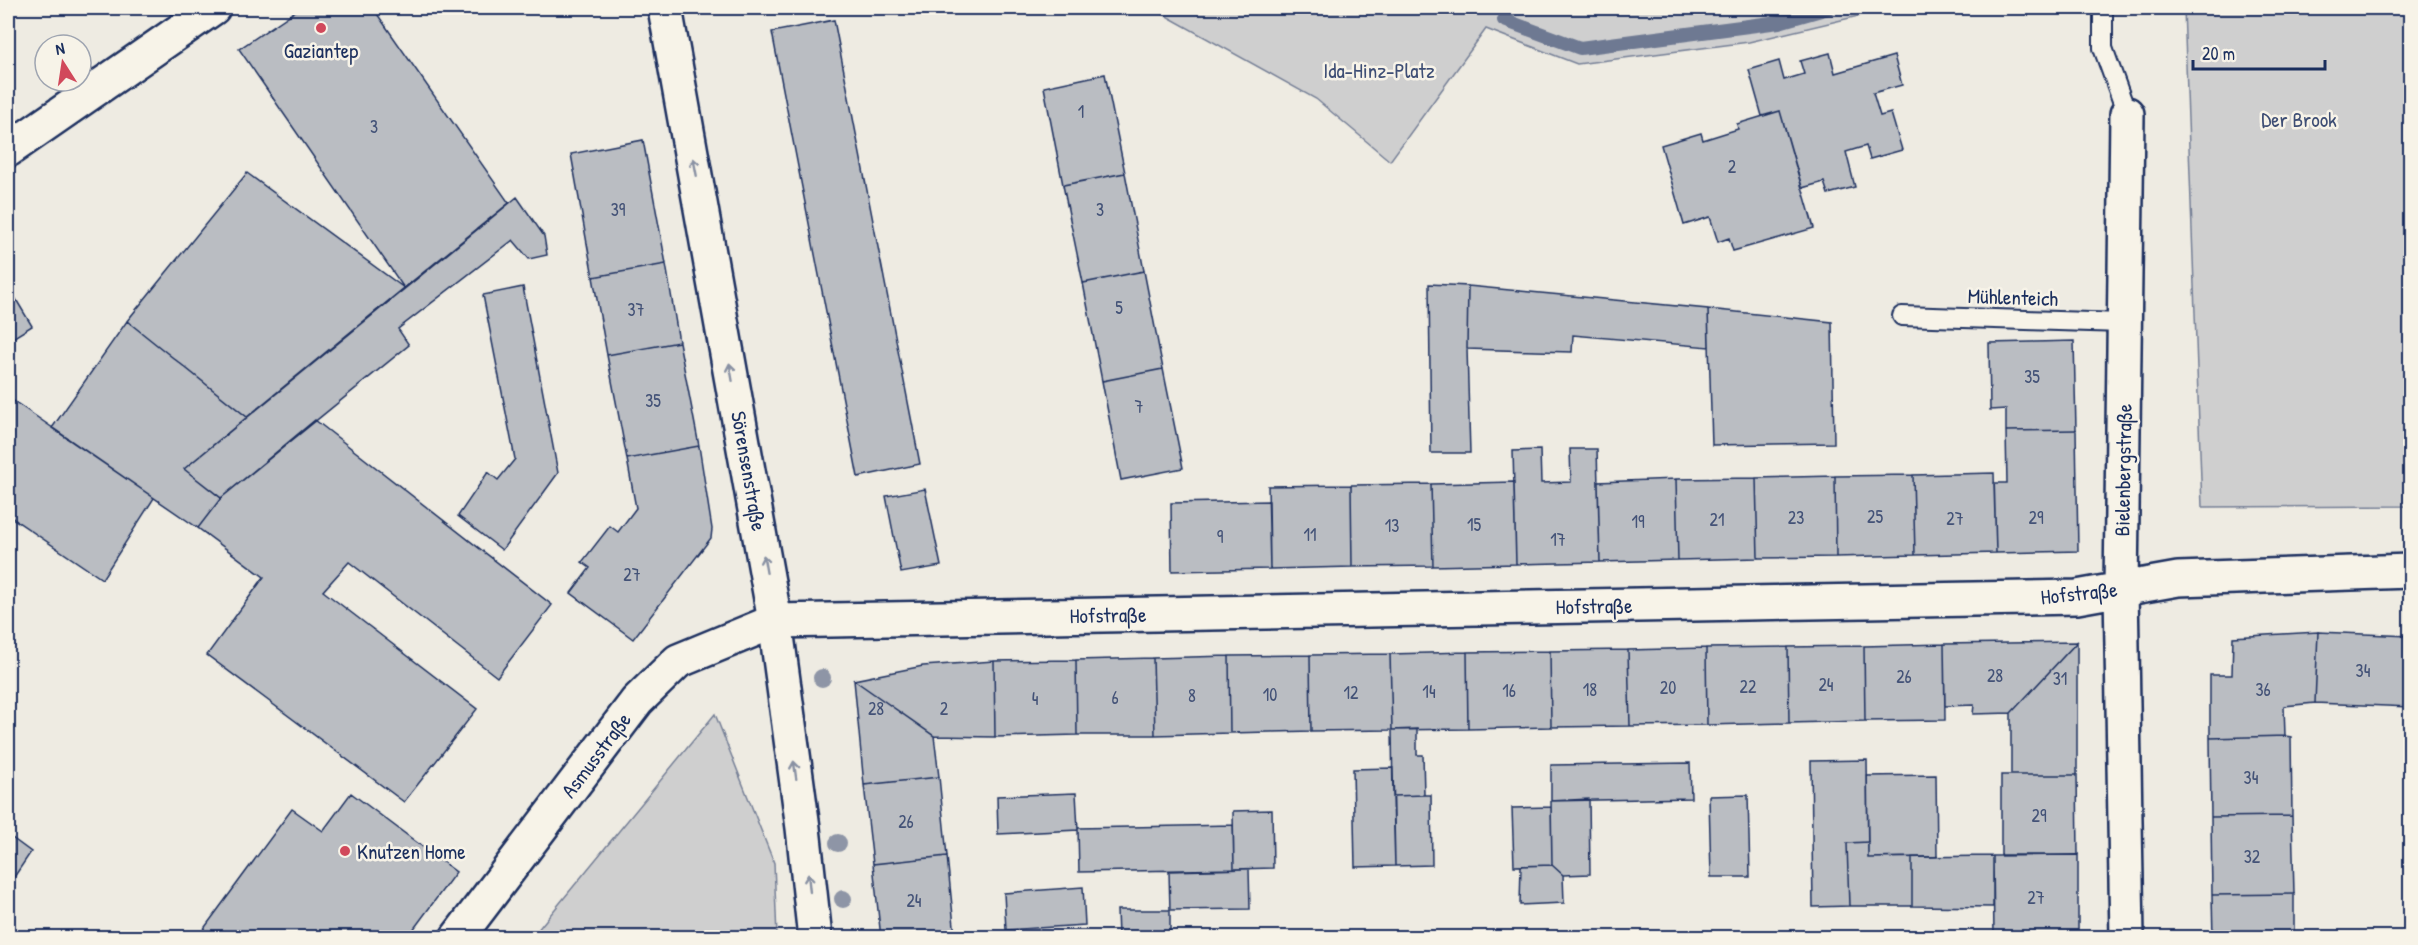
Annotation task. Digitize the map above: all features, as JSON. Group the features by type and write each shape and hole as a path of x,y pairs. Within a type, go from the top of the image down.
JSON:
{"street":[{"path":"8,150 213,8"},
{"name":"Sörensenstraße","path":"665,8 775,621 803,828 815,938"},
{"name":"Bielenbergstraße","path":"2127,114 2121,589 2127,938"},
{"name":"Hofstraße","path":"775,621 2077,597 2178,579 2410,571"},
{"name":"Asmusstraße","path":"458,938 637,701 678,661 775,621"}],"lane":[{"name":"Bielenbergstraße","path":"2103,8 2103,48 2127,114"},
{"name":"Mühlenteich","path":"1902,316 2123,323"}],"green space":[{"name":"Ida-Hinz-Platz","path":"1152,8 1892,8 1749,42 1577,64 1486,29 1390,161 1316,99"},
{"name":"Der Brook","path":"2184,8 2410,8 2410,506 2202,507"},
{"path":"715,714 774,863 777,937 532,937"}],"building":[{"path":"300,8 373,8 509,203 404,288 239,49"},
{"path":"834,20 920,464 858,477 772,32"},
{"path":"1830,53 1835,73 1894,56 1902,85 1873,93 1880,116 1891,113 1902,150 1870,159 1866,146 1846,152 1855,187 1828,194 1824,182 1802,188 1780,111 1762,116 1749,70 1779,61 1784,80 1804,74 1800,61"},
{"path":"1105,74 1125,173 1063,185 1044,87"},
{"path":"1780,111 1814,228 1733,251 1729,238 1718,242 1710,217 1684,225 1661,145 1701,133 1703,140 1738,129 1737,124"},
{"path":"643,140 666,264 593,277 571,154"},
{"path":"247,173 404,288 247,417 127,321"},
{"path":"1125,173 1144,271 1083,283 1063,185"},
{"path":"517,197 544,236 547,255 529,259 513,240 398,329 409,345 221,498 184,469"},
{"path":"666,264 679,342 607,355 593,277"},
{"path":"1144,271 1163,369 1102,381 1083,283"},
{"path":"1429,284 1468,286 1470,453 1431,453"},
{"path":"8,286 32,326 8,341"},
{"path":"1468,286 1708,309 1709,347 1573,335 1572,352 1467,349"},
{"path":"523,287 558,473 502,550 458,516 488,472 498,480 515,459 483,295"},
{"path":"1708,309 1832,322 1834,443 1712,445"},
{"path":"127,321 247,417 184,469 221,498 198,528 52,428"},
{"path":"2074,341 2076,430 2006,431 2006,409 1990,410 1989,343"},
{"path":"679,342 699,446 627,459 607,355"},
{"path":"1163,369 1183,468 1121,480 1102,381"},
{"path":"8,397 154,498 102,579 8,515"},
{"path":"315,420 552,605 497,677 349,562 323,591 477,709 404,802 207,655 264,577 198,528 221,498"},
{"path":"2076,430 2078,551 1996,553 1994,483 2007,483 2006,431"},
{"path":"699,446 712,529 711,538 633,639 571,593 590,568 582,562 610,526 618,532 636,508 627,459"},
{"path":"1570,449 1597,449 1600,562 1516,564 1513,451 1540,450 1541,483 1571,482"},
{"path":"1994,473 1996,553 1915,555 1913,475"},
{"path":"1913,475 1915,555 1836,557 1835,476"},
{"path":"1835,476 1836,557 1758,558 1756,478"},
{"path":"1756,478 1758,558 1678,560 1676,479"},
{"path":"1676,479 1678,560 1600,562 1598,482"},
{"path":"1514,482 1516,564 1433,566 1431,484"},
{"path":"1431,484 1433,566 1352,567 1351,485"},
{"path":"1351,485 1352,567 1270,569 1268,486"},
{"path":"925,489 941,566 901,573 886,496"},
{"path":"1269,501 1270,569 1172,571 1171,503"},
{"path":"2318,632 2410,636 2410,707 2315,703"},
{"path":"2318,632 2315,703 2284,706 2285,736 2210,738 2210,675 2232,675 2233,637"},
{"path":"2077,642 2011,713 1973,714 1974,705 1945,706 1944,644"},
{"path":"2077,642 2077,775 2011,775 2011,713"},
{"path":"1944,644 1945,720 1865,721 1864,646"},
{"path":"1864,646 1865,721 1789,723 1788,647"},
{"path":"1788,647 1789,723 1707,725 1706,648"},
{"path":"1706,648 1707,725 1630,726 1628,650"},
{"path":"1628,650 1630,726 1551,727 1550,651"},
{"path":"1550,651 1551,727 1468,729 1467,652"},
{"path":"1467,652 1468,729 1392,730 1390,654"},
{"path":"1390,654 1392,730 1311,731 1310,655"},
{"path":"1310,655 1311,731 1230,733 1229,656"},
{"path":"1229,656 1230,733 1155,735 1153,658"},
{"path":"1153,658 1155,735 1077,735 1076,660"},
{"path":"1076,660 1077,735 995,737 994,661"},
{"path":"994,661 995,737 934,736 854,680 923,666"},
{"path":"854,680 934,736 939,777 864,785"},
{"path":"1417,729 1417,755 1423,755 1424,795 1393,796 1392,730"},
{"path":"2291,737 2292,816 2211,817 2210,738"},
{"path":"1867,760 1868,842 1847,843 1849,906 1813,907 1811,761"},
{"path":"1690,763 1691,798 1551,801 1551,765"},
{"path":"1393,768 1395,866 1355,867 1353,769"},
{"path":"1936,775 1937,857 1868,858 1867,776"},
{"path":"2001,775 2077,775 2078,855 2001,855"},
{"path":"939,777 947,856 873,864 864,785"},
{"name":"Knutzen Home","path":"351,793 456,872 407,938 197,938 292,809 323,831"},
{"path":"1076,793 1078,830 998,834 997,796"},
{"path":"1431,795 1432,865 1395,866 1393,796"},
{"path":"1748,795 1750,877 1711,877 1709,796"},
{"path":"1589,799 1590,874 1563,875 1552,865 1551,801"},
{"path":"1551,807 1552,865 1514,866 1512,808"},
{"path":"1272,810 1273,868 1234,869 1233,811"},
{"path":"2292,816 2294,894 2212,895 2211,817"},
{"path":"1233,825 1234,869 1079,872 1078,828"},
{"path":"8,835 31,852 8,886"},
{"path":"1868,842 1868,858 1912,857 1912,906 1849,906 1847,843"},
{"path":"2078,855 2078,938 1994,938 1993,856"},
{"path":"947,856 955,936 881,938 873,864"},
{"path":"1993,856 1993,907 1912,906 1912,857"},
{"path":"1552,865 1563,875 1564,903 1520,905 1521,866"},
{"path":"1249,869 1250,909 1170,910 1169,871"},
{"path":"1083,887 1085,925 1006,930 1004,893"},
{"path":"2294,894 2294,938 2213,938 2212,895"},
{"path":"1117,910 1170,910 1170,938 1118,936"}],"waterway":[{"path":"1504,20 1580,48 1779,22 1828,8"}],"place":[{"name":"Gaziantep","path":"321,28"},
{"name":"Knutzen Home","path":"345,851"}]}
